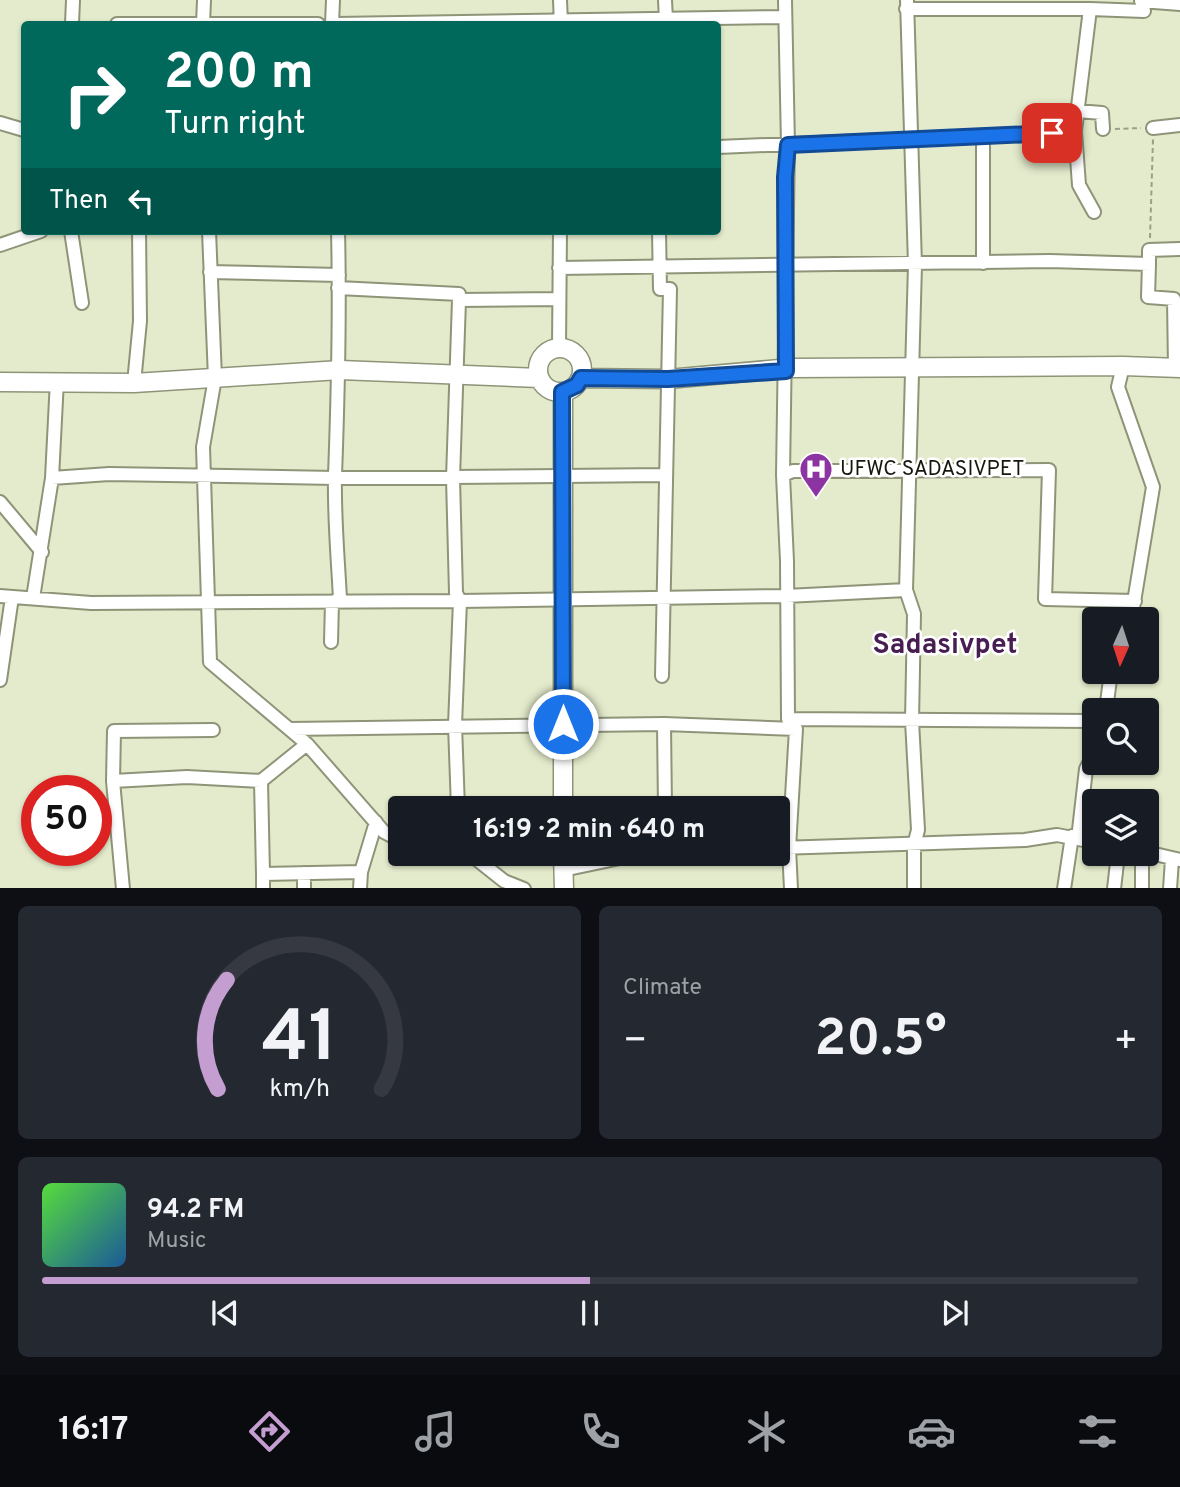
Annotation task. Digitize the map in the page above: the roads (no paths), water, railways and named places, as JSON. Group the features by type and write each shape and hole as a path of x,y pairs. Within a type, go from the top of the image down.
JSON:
{"main road":[{"path":"0,382 57,380 134,383 340,370 539,379 549,389 562,392 577,385 581,378 582,364 578,357 559,348 551,350 539,362 539,379"},
{"path":"581,378 668,379 786,371 791,368 1178,368"},
{"path":"562,392 563,796"}],"street":[{"path":"72,21 73,0"},
{"path":"203,21 204,0"},
{"path":"333,0 334,21"},
{"path":"560,0 561,21"},
{"path":"660,21 665,0"},
{"path":"785,0 788,145 783,475 792,724 787,796"},
{"path":"914,888 914,845 918,830 912,721 914,614 906,590 907,470 915,265 906,5 1031,4 1144,11 1141,1 1180,4"},
{"path":"1090,9 1075,131 1079,185 1094,212"},
{"path":"685,21 785,17"},
{"path":"1077,111 1102,113 1103,129"},
{"path":"0,122 21,130"},
{"path":"1153,128 1180,125"},
{"path":"721,147 1075,131"},
{"path":"983,136 983,263"},
{"path":"0,245 29,235"},
{"path":"72,235 82,303"},
{"path":"134,383 141,321 139,235"},
{"path":"209,235 215,378 203,447 210,662 307,744 388,834"},
{"path":"338,235 340,370 335,478 340,599"},
{"path":"559,348 560,235"},
{"path":"659,235 660,289 670,289 662,676"},
{"path":"1178,368 1174,299 1148,297 1149,250 1180,249"},
{"path":"559,268 983,263 1149,264"},
{"path":"211,272 339,275"},
{"path":"338,288 459,294 453,478 456,593 460,601 455,725 458,796"},
{"path":"459,300 558,299"},
{"path":"1123,366 1118,387 1153,487 1138,567 1134,607"},
{"path":"33,598 51,478 57,380"},
{"path":"783,475 793,471 1049,470 1045,599 1135,601"},
{"path":"51,478 109,474 335,478 666,475"},
{"path":"0,502 42,552"},
{"path":"0,680 6,596 91,603 340,599 460,601 664,595 786,596 906,590"},
{"path":"331,642 332,602 340,599"},
{"path":"290,729 455,725 1082,721"},
{"path":"664,724 664,796"},
{"path":"123,888 113,781 114,731 213,730"},
{"path":"113,781 187,777 261,781 307,744"},
{"path":"1064,888 1085,775"},
{"path":"261,781 263,888"},
{"path":"360,888 361,872 376,822"},
{"path":"790,848 1082,839"},
{"path":"1170,888 1176,859"},
{"path":"485,866 504,881 524,888"},
{"path":"564,871 586,866"},
{"path":"787,866 791,888"},
{"path":"1114,888 1117,866"},
{"path":"1142,888 1143,866"},
{"path":"263,874 361,872"},
{"path":"303,873 304,888"}],"place":[{"name":"UFWC SADASIVPET","path":"816,499"}],"district":[{"name":"Sadasivpet","path":"945,646"}]}
